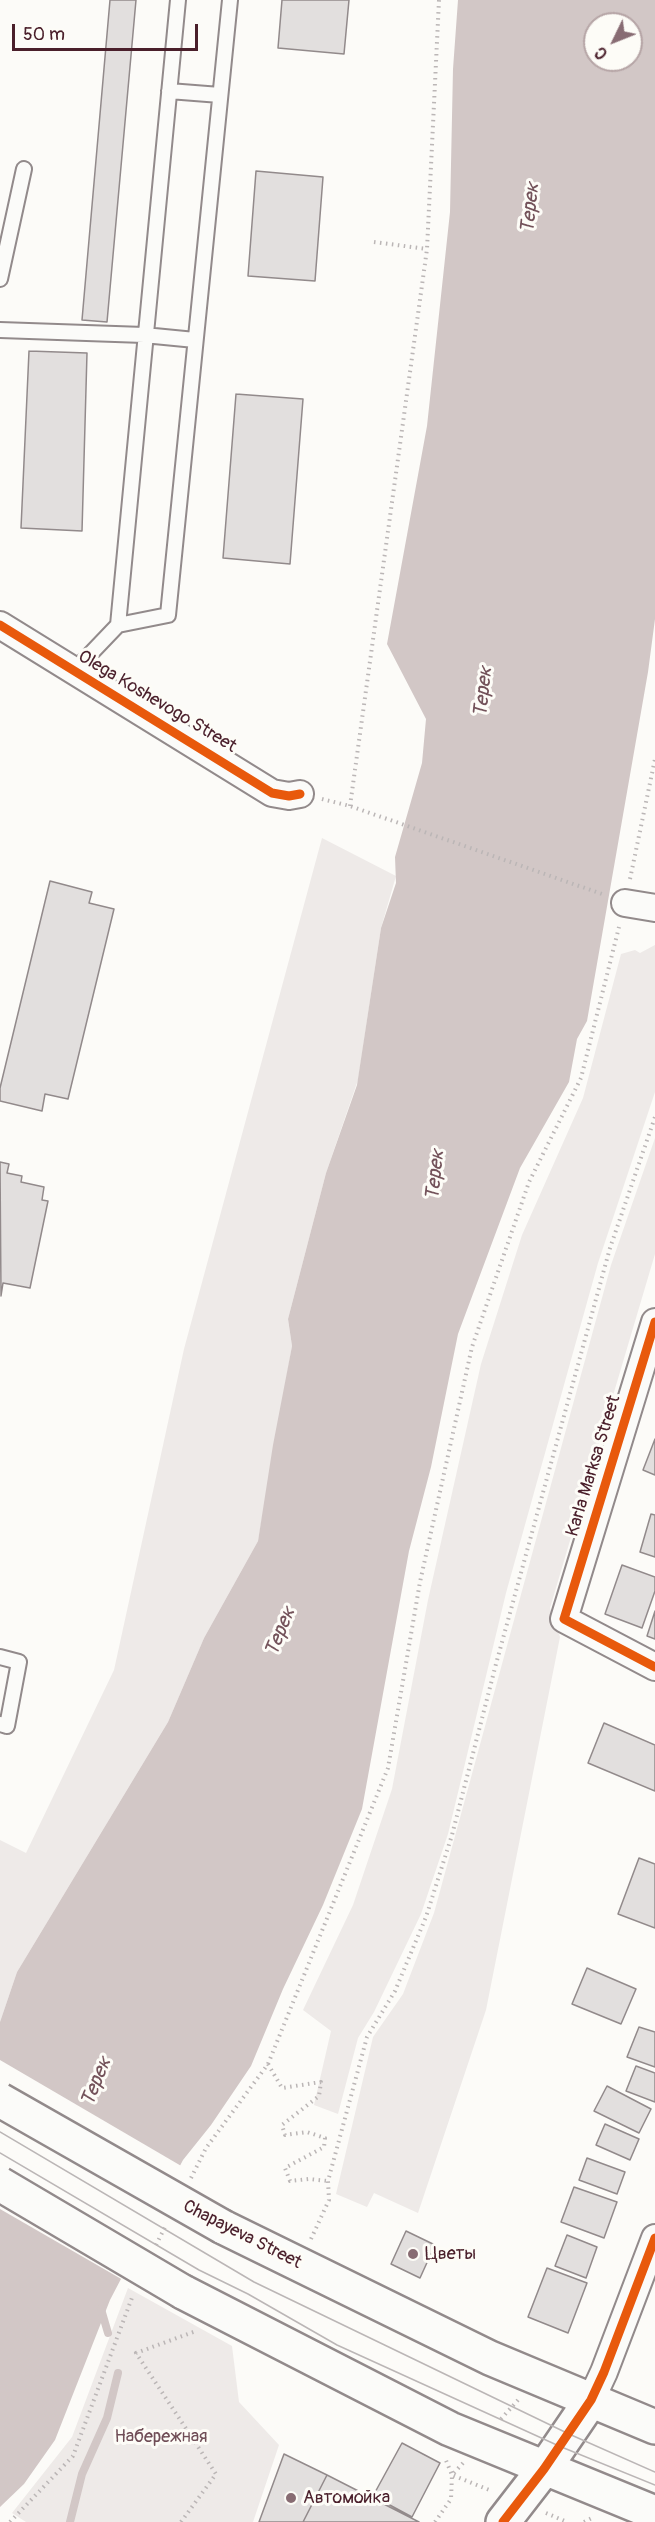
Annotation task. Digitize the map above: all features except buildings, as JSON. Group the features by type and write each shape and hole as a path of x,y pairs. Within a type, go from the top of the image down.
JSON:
{"main road":[{"name":"Chapayeva Street","path":"0,2100 223,2227 490,2358 655,2427"},
{"path":"0,2184 183,2292 450,2429 655,2513"},
{"path":"507,2518 591,2400"}],"street":[{"name":"Olega Koshevogo Street","path":"0,625 272,792 289,796 300,794"},
{"path":"625,903 655,908"},
{"name":"Karla Marksa Street","path":"655,1322 564,1619 655,1667"},
{"path":"591,2400 604,2372 655,2238"}],"lane":[{"path":"118,625 144,335 178,0"},
{"path":"75,670 118,625 168,615 230,0"},
{"path":"169,91 220,95"},
{"path":"0,279 24,169"},
{"path":"0,330 144,335 195,340"},
{"path":"0,1657 19,1662 7,1726 0,1724"}],"path":[{"path":"350,806 427,249 439,0"},
{"path":"374,242 427,249"},
{"path":"187,2186 206,2148 268,2064 388,1768 420,1582 472,1347 529,1182 581,1078 625,903 655,759"},
{"path":"300,794 350,806 625,903"},
{"path":"310,2241 329,2200 328,2181 367,2037 395,1991 426,1917 445,1856 610,1248 655,1117"},
{"path":"268,2064 282,2088 321,2082 319,2096 282,2125 285,2134 307,2132 325,2138 324,2147 285,2168 290,2181 309,2179 328,2181"},
{"path":"156,2246 166,2226"},
{"path":"10,2522 73,2456 136,2290"},
{"path":"181,2522 216,2474 136,2353 201,2330"}],"green space":[{"path":"322,838 396,876 381,928 358,1080 326,1173 288,1319 292,1346 258,1541 204,1638 168,1722 17,1972 0,2022 0,1840 26,1853 114,1670 184,1349"},
{"path":"655,945 655,1092 598,1263 506,1593 448,1834 421,1914 374,2012 358,2038 338,2114 314,2105 331,2031 303,2010 353,1905 392,1789 428,1600 481,1364 522,1235 583,1098 621,954 635,950 640,953"},
{"path":"655,1138 655,1254 550,1608 560,1637 486,2010 418,2213 374,2193 367,2207 336,2194 373,2037 403,1994 434,1913 611,1265"},
{"name":"Набережная","path":"128,2288 232,2346 239,2402 279,2445 253,2522 26,2522 12,2513 72,2437"}],"water":[{"name":"Терек","path":"458,0 655,0 655,619 648,672 587,1021 577,1039 569,1082 520,1168 458,1334 431,1467 409,1551 362,1809 323,1905 283,1989 251,2066 211,2125 183,2160 110,2300 55,2440 24,2484 0,2507 0,2022 17,1972 168,1722 204,1638 258,1541 292,1346 288,1319 326,1173 357,1085 381,928 396,883 395,857 422,763 426,719 387,644 427,426 450,212 453,69"}],"pier":[{"path":"0,2060 183,2167 123,2280 0,2209"}],"waterway":[{"path":"101,2309 108,2333"},
{"path":"70,2522 82,2474 107,2418 118,2373"}],"tram line":[{"path":"0,2132 254,2282 569,2434 655,2472"},
{"path":"0,2153 199,2270 248,2294 337,2345 559,2446 655,2485"}],"cycle path":[{"path":"0,625 272,793 289,796 300,794"},
{"path":"655,1322 564,1619 655,1667"},
{"path":"503,2522 544,2469 591,2400 604,2372 655,2238"}],"place":[{"name":"Цветы","path":"413,2254"},
{"name":"Автомойка","path":"291,2498"}]}
